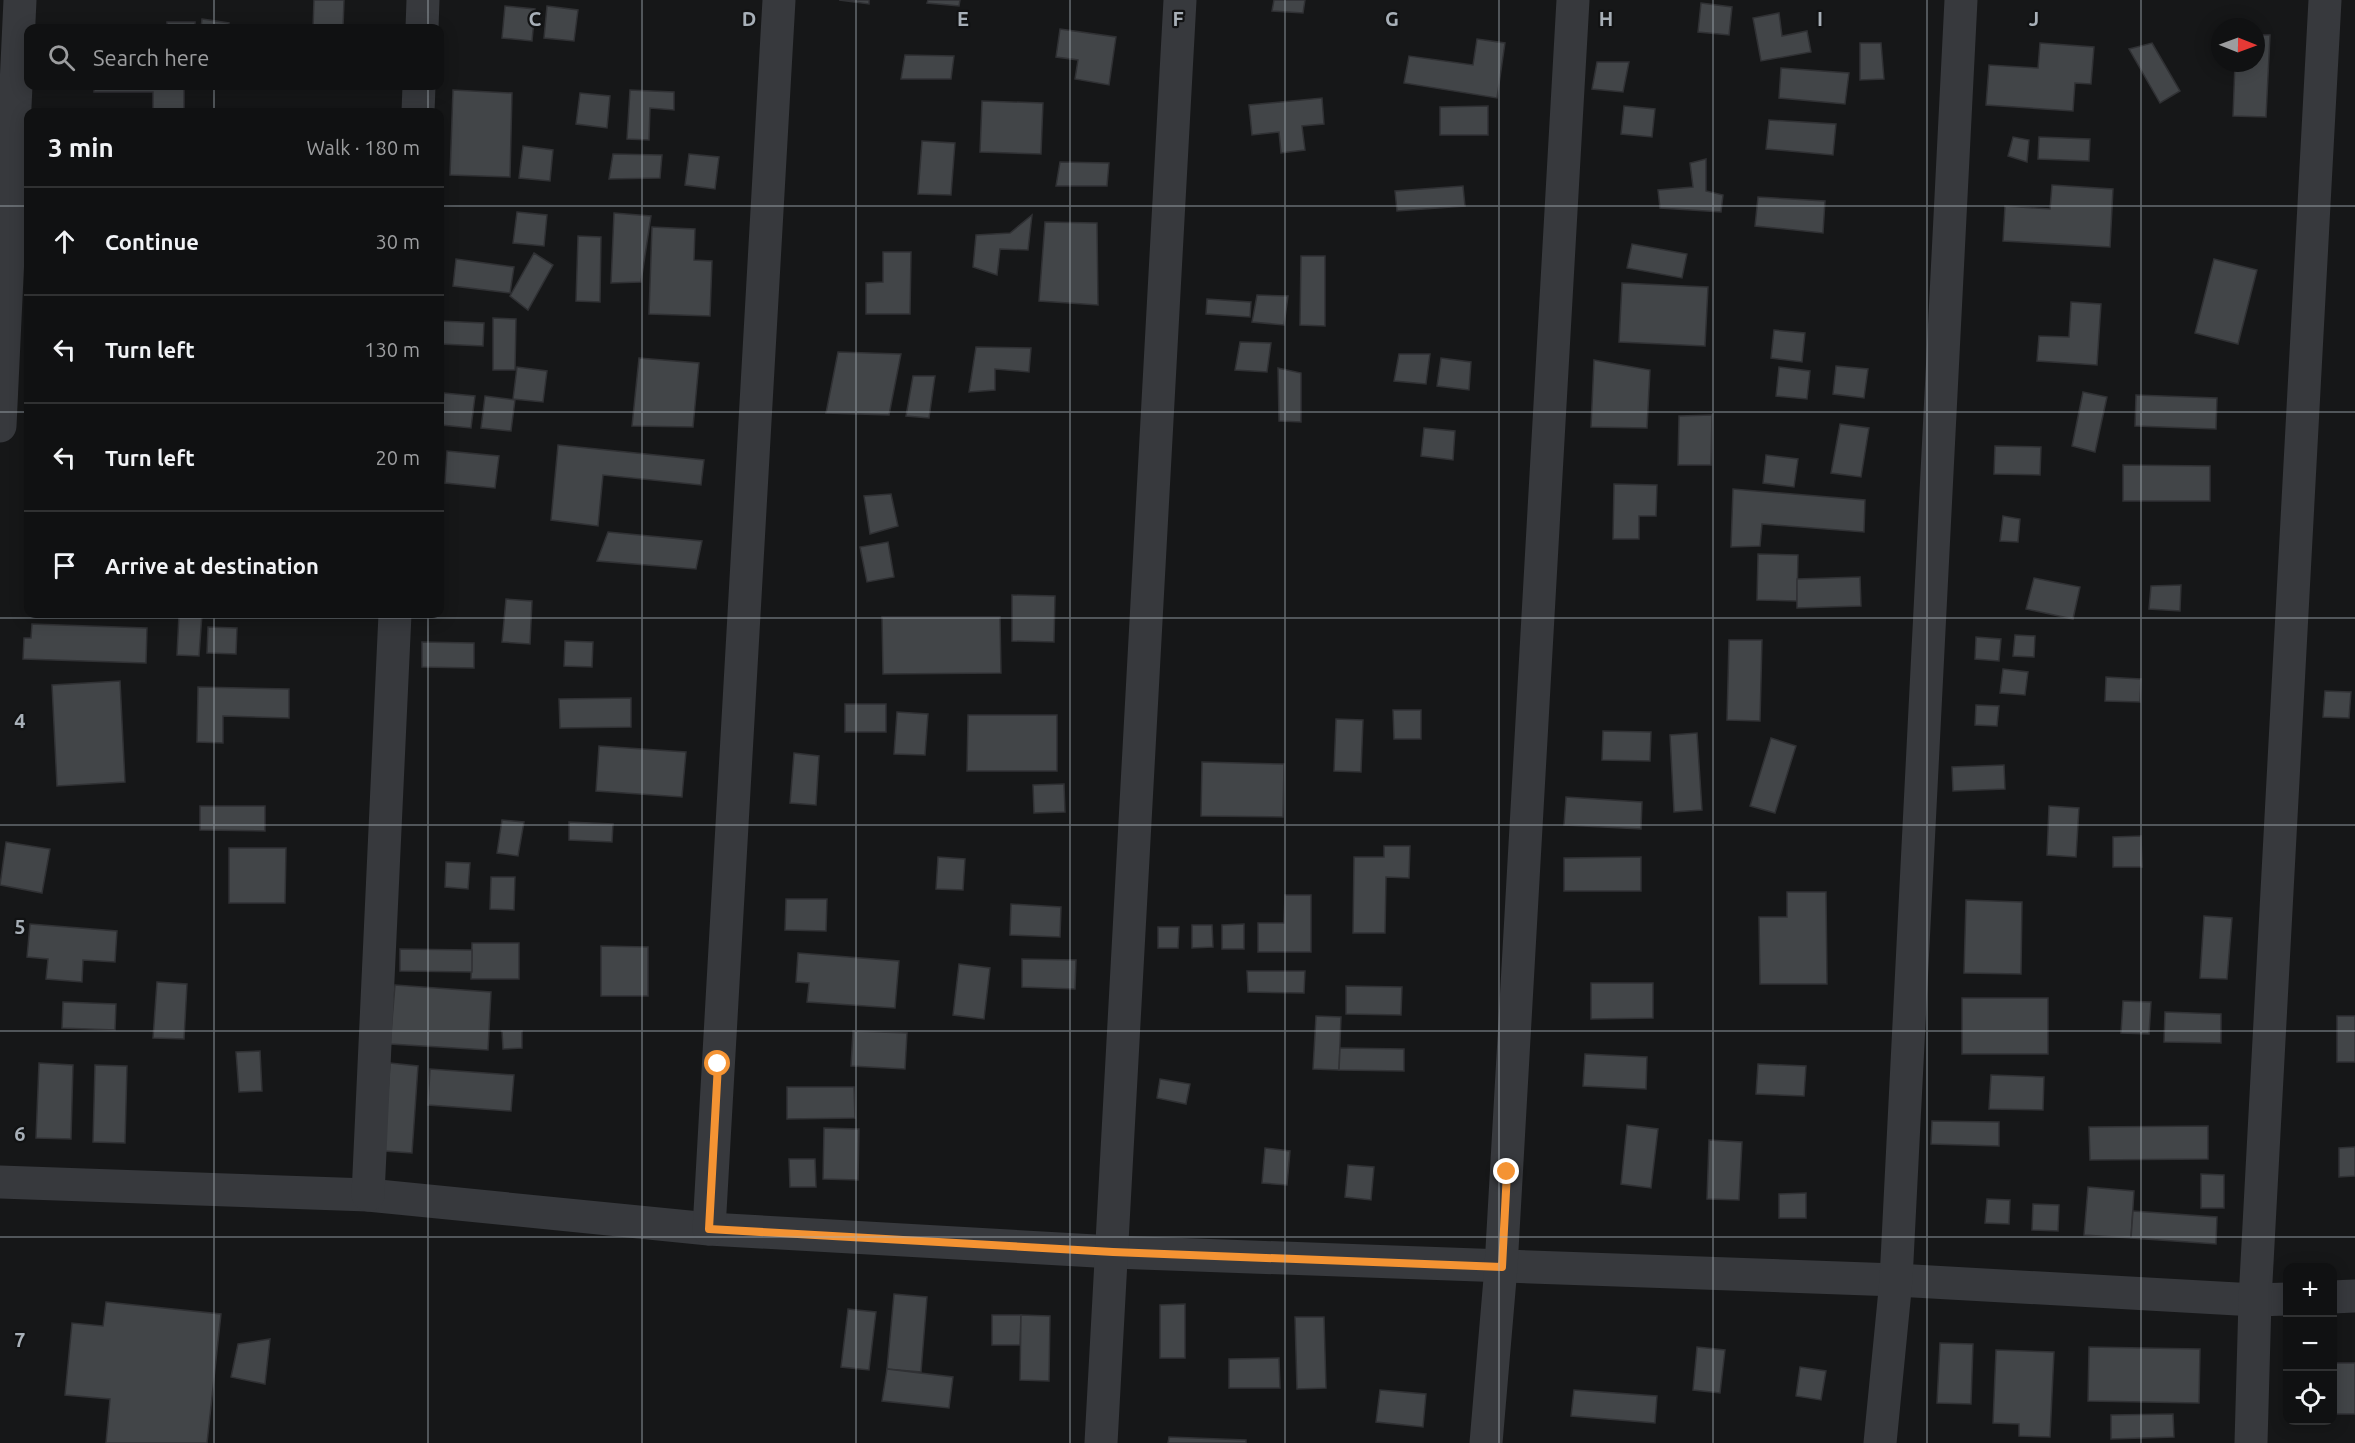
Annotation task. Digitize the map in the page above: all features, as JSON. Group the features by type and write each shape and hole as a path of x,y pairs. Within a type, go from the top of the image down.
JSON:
{"street":[{"path":"0,426 20,0"},
{"path":"422,24 423,0"},
{"path":"709,1229 779,0"},
{"path":"1101,1443 1180,0"},
{"path":"1486,1443 1502,1267 1573,0"},
{"path":"1880,1443 1896,1280 1961,0"},
{"path":"2251,1443 2255,1300 2325,0"},
{"path":"418,108 419,90"},
{"path":"368,1195 395,618"},
{"path":"0,1182 368,1195 709,1229 1113,1252 1896,1280 2255,1300 2283,1299"},
{"path":"2337,1297 2355,1296"}],"building":[{"path":"314,0 344,0 343,24 313,24"},
{"path":"839,0 869,0 869,4"},
{"path":"928,0 960,0 959,6 927,3"},
{"path":"1274,0 1305,0 1303,13 1272,11"},
{"path":"1701,3 1732,7 1729,35 1698,32"},
{"path":"505,6 535,9 532,41 502,38"},
{"path":"547,6 578,10 574,41 544,38"},
{"path":"1779,13 1782,36 1807,31 1811,52 1761,61 1753,18"},
{"path":"202,19 229,23 229,24 201,24"},
{"path":"167,22 195,22 195,24 167,24"},
{"path":"1060,29 1116,37 1109,85 1075,79 1078,60 1056,57"},
{"path":"2265,35 2270,35 2266,117 2233,116 2235,72 2265,72"},
{"path":"1477,39 1505,43 1497,98 1404,83 1409,56 1473,65"},
{"path":"1860,43 1881,43 1884,79 1860,80"},
{"path":"2040,43 2094,47 2091,84 2075,83 2073,111 1986,105 1989,65 2038,68"},
{"path":"2152,43 2180,91 2160,103 2129,49"},
{"path":"905,55 954,56 951,79 901,79"},
{"path":"1597,62 1629,62 1623,92 1592,89"},
{"path":"1781,68 1849,73 1845,104 1779,98"},
{"path":"94,90 184,90 184,108 153,108 153,92 94,92"},
{"path":"453,90 512,93 510,177 450,175"},
{"path":"630,90 674,92 674,110 650,108 649,140 627,139"},
{"path":"580,93 610,96 607,128 576,124"},
{"path":"1322,98 1324,124 1302,126 1305,150 1281,153 1279,132 1252,135 1249,105"},
{"path":"982,101 1043,103 1041,154 980,152"},
{"path":"1488,106 1488,135 1440,135 1440,107"},
{"path":"1624,106 1655,109 1652,137 1621,134"},
{"path":"1769,120 1836,124 1833,155 1766,149"},
{"path":"2013,137 2029,140 2027,162 2008,156"},
{"path":"2039,137 2090,139 2089,161 2038,159"},
{"path":"922,141 955,143 951,195 918,194"},
{"path":"523,146 553,150 550,181 519,178"},
{"path":"613,154 662,155 660,178 609,179"},
{"path":"689,154 719,157 715,189 685,185"},
{"path":"1706,159 1706,191 1723,195 1721,212 1660,208 1658,190 1693,187 1690,163"},
{"path":"1060,162 1109,163 1107,186 1056,186"},
{"path":"2052,185 2113,189 2110,247 2003,241 2005,206 2050,209"},
{"path":"1463,186 1465,206 1397,211 1395,191"},
{"path":"1758,197 1825,201 1823,233 1755,226"},
{"path":"517,212 547,215 544,246 513,243"},
{"path":"614,213 651,216 641,282 611,283"},
{"path":"1032,215 1028,250 1000,249 997,275 973,267 976,235 1010,233"},
{"path":"1045,222 1097,223 1098,305 1039,301"},
{"path":"652,227 695,229 694,260 712,261 710,316 649,314"},
{"path":"578,236 601,237 600,302 576,301"},
{"path":"1632,244 1687,254 1682,278 1627,268"},
{"path":"883,252 911,252 910,314 866,314 866,283 883,282"},
{"path":"534,253 553,265 528,310 510,296"},
{"path":"1301,256 1325,256 1325,326 1300,325"},
{"path":"456,259 514,267 510,293 453,286"},
{"path":"2214,259 2257,270 2238,344 2195,333"},
{"path":"1622,283 1708,287 1705,346 1619,342"},
{"path":"1257,295 1288,296 1284,325 1252,322"},
{"path":"1207,299 1251,302 1250,317 1206,314"},
{"path":"2071,302 2101,304 2097,365 2037,361 2039,336 2069,337"},
{"path":"493,318 516,319 515,370 493,370"},
{"path":"444,321 484,323 483,346 444,344"},
{"path":"1774,330 1805,333 1802,362 1771,358"},
{"path":"1240,342 1271,343 1267,372 1235,370"},
{"path":"976,347 1031,348 1029,372 995,369 995,390 969,392"},
{"path":"838,352 901,354 889,415 826,413"},
{"path":"1399,354 1430,354 1426,384 1394,381"},
{"path":"639,358 699,363 693,427 632,426"},
{"path":"1441,358 1471,362 1469,390 1437,386"},
{"path":"1594,360 1650,370 1647,428 1591,427"},
{"path":"1836,366 1868,369 1864,398 1833,394"},
{"path":"517,367 547,371 543,402 513,399"},
{"path":"1779,367 1810,371 1807,399 1776,396"},
{"path":"1278,368 1301,373 1301,422 1279,421"},
{"path":"913,376 935,376 929,418 906,416"},
{"path":"2083,392 2107,397 2095,452 2072,446"},
{"path":"444,393 475,396 471,428 444,425"},
{"path":"2136,395 2217,398 2216,429 2135,426"},
{"path":"485,396 515,400 511,431 481,428"},
{"path":"1712,415 1711,465 1678,465 1679,416"},
{"path":"1840,424 1869,428 1861,477 1831,473"},
{"path":"1424,428 1455,431 1453,460 1421,456"},
{"path":"558,445 704,460 701,485 603,475 598,526 551,520"},
{"path":"1995,446 2041,447 2040,475 1994,474"},
{"path":"447,451 499,456 495,488 445,483"},
{"path":"1766,455 1798,459 1794,487 1763,483"},
{"path":"2123,465 2210,466 2210,501 2123,501"},
{"path":"1614,484 1657,485 1656,516 1639,516 1639,539 1613,539"},
{"path":"1733,489 1865,500 1864,532 1762,524 1760,546 1731,547"},
{"path":"891,494 898,526 870,534 864,496"},
{"path":"2003,516 2020,519 2018,542 2000,541"},
{"path":"608,532 702,541 696,569 597,561"},
{"path":"888,542 894,577 867,582 860,547"},
{"path":"1758,554 1798,555 1797,601 1757,600"},
{"path":"1860,577 1861,606 1797,608 1797,579"},
{"path":"2034,578 2080,587 2073,619 2026,609"},
{"path":"2181,585 2180,611 2149,609 2151,586"},
{"path":"1012,595 1055,596 1054,642 1012,641"},
{"path":"506,599 532,601 530,644 502,642"},
{"path":"882,617 1000,617 1001,673 883,674"},
{"path":"179,618 202,618 199,656 177,655"},
{"path":"32,624 147,628 146,663 23,659 24,638 31,638"},
{"path":"208,627 237,628 236,654 207,653"},
{"path":"2015,635 2035,636 2034,657 2013,656"},
{"path":"1976,637 2001,639 1999,661 1975,659"},
{"path":"1729,640 1762,640 1760,721 1727,720"},
{"path":"565,641 593,642 592,667 564,666"},
{"path":"422,642 474,643 474,668 422,667"},
{"path":"2003,669 2028,672 2025,695 2000,693"},
{"path":"2106,677 2141,679 2140,702 2105,701"},
{"path":"120,681 125,782 57,786 52,685"},
{"path":"198,687 289,689 289,718 223,716 223,743 197,742"},
{"path":"2325,691 2351,692 2349,718 2323,717"},
{"path":"631,698 631,727 560,728 559,699"},
{"path":"845,704 886,704 886,732 845,732"},
{"path":"1976,705 1999,706 1997,726 1975,725"},
{"path":"1393,710 1421,710 1421,739 1394,739"},
{"path":"897,712 928,714 925,755 894,754"},
{"path":"968,715 1057,715 1057,771 967,771"},
{"path":"1336,719 1363,720 1361,772 1334,771"},
{"path":"1603,731 1651,732 1650,761 1602,760"},
{"path":"1697,733 1702,810 1674,812 1670,735"},
{"path":"1771,738 1796,746 1775,813 1750,806"},
{"path":"599,746 686,752 682,797 596,791"},
{"path":"794,753 819,756 816,805 790,803"},
{"path":"1202,762 1284,764 1283,817 1201,816"},
{"path":"2004,765 2005,789 1953,791 1952,767"},
{"path":"1064,784 1065,812 1034,813 1033,785"},
{"path":"1566,797 1642,802 1641,829 1564,825"},
{"path":"200,806 265,806 265,831 200,830"},
{"path":"2049,806 2079,808 2076,857 2047,855"},
{"path":"502,820 524,822 518,856 497,853"},
{"path":"569,822 613,824 612,842 569,840"},
{"path":"2141,836 2142,867 2113,867 2113,837"},
{"path":"6,842 50,849 42,893 0,885"},
{"path":"1384,846 1410,846 1409,878 1386,877 1385,933 1353,933 1354,857 1384,857"},
{"path":"229,848 286,848 285,903 229,903"},
{"path":"938,857 965,859 963,890 936,889"},
{"path":"1641,857 1641,891 1564,891 1564,858"},
{"path":"446,862 470,863 468,889 445,887"},
{"path":"491,877 515,877 514,910 490,909"},
{"path":"1787,892 1826,892 1827,984 1760,984 1759,917 1787,917"},
{"path":"1285,895 1311,895 1311,952 1258,952 1258,923 1284,923"},
{"path":"786,899 827,899 826,931 785,930"},
{"path":"1966,900 2022,902 2021,974 1964,973"},
{"path":"1011,904 1061,907 1060,937 1010,935"},
{"path":"2204,916 2232,918 2227,979 2200,978"},
{"path":"30,924 117,931 115,962 83,960 82,982 46,979 48,959 27,957"},
{"path":"1244,924 1244,949 1222,949 1222,925"},
{"path":"1192,925 1212,925 1213,947 1192,948"},
{"path":"1158,927 1179,927 1178,948 1158,948"},
{"path":"472,943 519,943 519,979 471,979"},
{"path":"601,946 648,947 648,996 601,996"},
{"path":"400,949 472,950 472,972 400,971"},
{"path":"798,953 899,961 895,1008 807,1002 809,983 796,982"},
{"path":"1022,959 1076,960 1075,989 1022,987"},
{"path":"959,964 990,968 984,1019 953,1015"},
{"path":"1247,971 1305,971 1304,993 1248,992"},
{"path":"157,982 187,984 184,1039 153,1038"},
{"path":"1591,983 1653,983 1653,1018 1591,1019"},
{"path":"395,985 491,992 488,1050 390,1044"},
{"path":"1346,986 1402,987 1401,1015 1346,1014"},
{"path":"1962,998 2048,998 2048,1054 1962,1054"},
{"path":"2123,1001 2151,1002 2149,1034 2121,1033"},
{"path":"63,1002 116,1004 115,1030 62,1028"},
{"path":"2165,1012 2221,1014 2221,1043 2164,1042"},
{"path":"1316,1016 1341,1017 1339,1070 1313,1069"},
{"path":"2337,1016 2355,1016 2355,1062 2337,1062"},
{"path":"502,1031 522,1031 522,1048 503,1049"},
{"path":"853,1031 907,1033 905,1069 851,1066"},
{"path":"1340,1048 1404,1049 1404,1071 1339,1070"},
{"path":"260,1051 262,1091 239,1092 236,1052"},
{"path":"1585,1054 1647,1057 1646,1089 1583,1086"},
{"path":"39,1063 73,1065 71,1139 36,1138"},
{"path":"390,1063 418,1066 412,1153 384,1151"},
{"path":"1758,1064 1806,1066 1804,1096 1756,1094"},
{"path":"95,1065 127,1066 125,1143 93,1142"},
{"path":"430,1069 514,1075 511,1111 428,1105"},
{"path":"1991,1075 2044,1077 2043,1110 1989,1109"},
{"path":"1160,1079 1190,1084 1186,1104 1157,1098"},
{"path":"787,1087 854,1087 855,1118 787,1119"},
{"path":"1932,1121 1999,1122 1999,1146 1931,1144"},
{"path":"1627,1125 1658,1129 1651,1188 1621,1184"},
{"path":"2208,1126 2208,1159 2090,1160 2089,1127"},
{"path":"824,1128 859,1129 858,1180 823,1179"},
{"path":"1709,1140 1742,1142 1739,1200 1707,1199"},
{"path":"2355,1147 2355,1176 2339,1177 2339,1148"},
{"path":"1265,1148 1290,1151 1287,1185 1262,1183"},
{"path":"789,1159 815,1159 816,1187 790,1187"},
{"path":"1348,1165 1374,1167 1371,1200 1345,1197"},
{"path":"2201,1174 2224,1175 2224,1208 2201,1208"},
{"path":"2088,1187 2134,1191 2131,1238 2084,1235"},
{"path":"1806,1193 1806,1218 1779,1218 1779,1194"},
{"path":"1987,1199 2010,1200 2009,1224 1985,1223"},
{"path":"2033,1204 2059,1205 2058,1231 2032,1230"},
{"path":"2133,1211 2217,1217 2216,1244 2131,1238"},
{"path":"894,1294 927,1297 921,1372 887,1369"},
{"path":"106,1302 221,1314 207,1443 106,1443 110,1399 65,1395 72,1323 103,1326"},
{"path":"1185,1304 1185,1358 1160,1358 1160,1305"},
{"path":"848,1309 876,1312 869,1370 841,1367"},
{"path":"992,1315 1021,1315 1020,1345 992,1345"},
{"path":"1021,1315 1050,1316 1049,1381 1020,1380"},
{"path":"1295,1317 1324,1317 1326,1388 1297,1389"},
{"path":"270,1339 265,1384 231,1377 238,1344"},
{"path":"1940,1343 1973,1344 1971,1404 1937,1403"},
{"path":"1697,1347 1725,1350 1720,1393 1693,1390"},
{"path":"2089,1347 2200,1349 2199,1403 2088,1401"},
{"path":"1996,1350 2054,1352 2050,1437 2019,1436 2019,1424 1993,1423"},
{"path":"1279,1358 1280,1388 1229,1388 1229,1359"},
{"path":"2337,1363 2355,1363 2355,1414 2337,1414"},
{"path":"1800,1367 1826,1371 1821,1400 1796,1396"},
{"path":"887,1369 953,1377 949,1408 882,1401"},
{"path":"1380,1390 1426,1394 1423,1427 1376,1422"},
{"path":"1574,1390 1657,1396 1655,1423 1571,1416"},
{"path":"2173,1414 2174,1437 2111,1439 2111,1415"},
{"path":"1169,1437 1246,1440 1246,1443 1168,1443"}],"route":[{"path":"718,1064 709,1229 1113,1252 1502,1267 1507,1172"}]}
